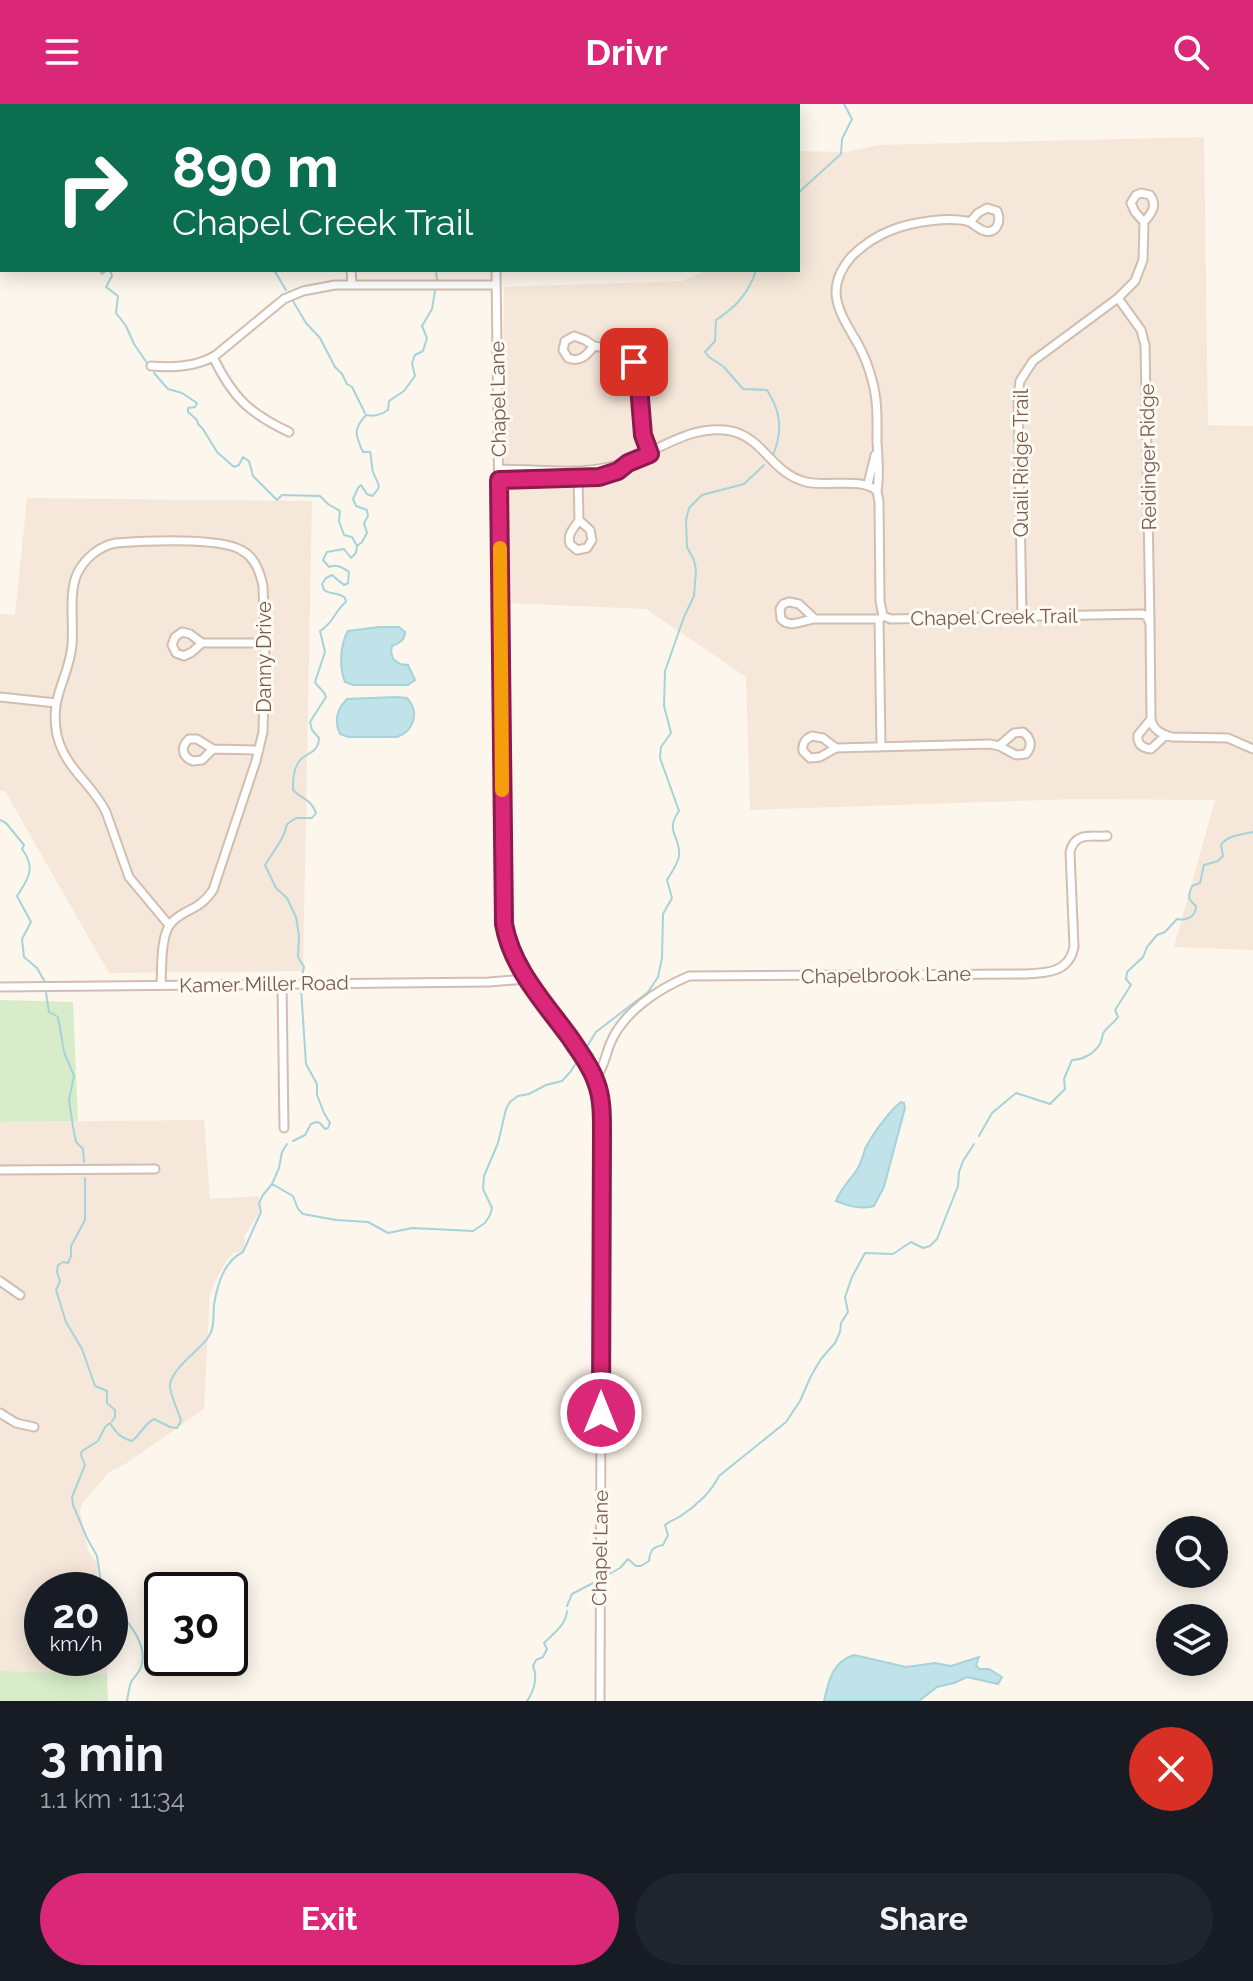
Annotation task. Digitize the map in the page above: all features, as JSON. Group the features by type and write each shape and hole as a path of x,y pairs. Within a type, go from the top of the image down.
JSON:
{"street":[{"path":"868,484 877,445 876,406 872,379 862,353 839,311 836,294 839,277 853,255 884,233 920,223 970,222"},
{"name":"Quail Ridge Trail","path":"1022,616 1020,381 1033,361 1118,298 1135,281 1141,268 1144,222"},
{"path":"351,272 352,285"},
{"name":"Chapel Lane","path":"496,272 504,924 511,951 527,979 581,1054 595,1079 600,1098 600,1701"},
{"path":"151,366 190,365 213,357 268,311 294,294 321,287 496,285"},
{"name":"Reidinger Ridge","path":"1118,298 1141,330 1145,345 1150,624"},
{"path":"594,346 619,350 634,362 638,374 643,435 650,454"},
{"path":"213,357 240,400 265,420 289,432"},
{"path":"499,480 604,469 628,463 691,434 725,430 748,437 776,466 797,479 823,484 868,484 877,491"},
{"name":"Chapel Creek Trail","path":"877,445 880,607 883,616 891,619 1137,614 1147,616 1150,624"},
{"path":"499,469 578,474"},
{"path":"578,474 579,520"},
{"name":"Danny Drive","path":"213,542 240,549 253,561 261,577 265,643 264,713 259,750 213,890 199,906 169,925 129,877 102,804 68,761 57,734 56,703 72,647 75,580 88,558 108,544 213,542"},
{"path":"815,619 794,602 783,604 780,609 781,619 790,624 815,619 891,619"},
{"path":"879,619 881,746"},
{"path":"1150,624 1151,719 1155,729 1166,735 1228,738 1253,749"},
{"path":"202,643 265,643"},
{"path":"0,697 56,703"},
{"path":"1151,719 1138,735 1141,746 1151,749 1166,735"},
{"path":"836,748 999,746"},
{"path":"213,749 259,750"},
{"name":"Chapelbrook Lane","path":"595,1079 625,1020 660,991 689,976 1026,974 1050,972 1063,967 1071,958 1074,947 1072,844 1081,837 1107,836"},
{"path":"161,985 163,946 169,925"},
{"name":"Kamer Miller Road","path":"0,987 480,983 527,979"},
{"path":"282,984 284,1128"},
{"path":"0,1170 155,1169"},
{"path":"0,1281 20,1295"},
{"path":"0,1413 16,1423 34,1427"}],"shaded area":[{"path":"1204,137 1208,425 1253,426 1253,950 1174,947 1215,800 1077,799 750,810 746,677 646,609 506,603 502,446 504,287 682,281 701,272 800,272 800,151 847,152 878,145"},
{"path":"27,498 312,501 303,971 109,973 5,791 0,791 0,614 15,615"},
{"path":"204,1120 210,1199 259,1196 261,1209 245,1235 244,1251 233,1253 226,1261 210,1292 204,1409 124,1465 109,1472 82,1504 80,1511 88,1550 97,1564 97,1572 24,1572 24,1672 0,1672 0,1122"}],"green space":[{"path":"0,1000 73,1002 78,1121 0,1122"},
{"path":"0,1671 24,1672 24,1676 107,1676 108,1701 0,1701"}],"water":[{"path":"399,627 405,632 403,639 392,646 391,651 393,659 408,665 415,680 408,685 353,685 345,682 341,656 348,631"},
{"path":"407,698 413,709 411,726 403,734 397,737 348,737 340,734 338,715 347,699"},
{"path":"901,1102 905,1108 884,1187 874,1206 850,1206 836,1201 858,1168 872,1137"},
{"path":"854,1655 906,1667 935,1663 951,1666 979,1657 976,1665 979,1669 989,1669 1002,1677 998,1684 967,1677 937,1687 919,1701 824,1701 836,1667"}],"waterway":[{"path":"800,191 841,154 842,139 852,119 844,104"},
{"path":"100,272 104,272"},
{"path":"111,272 106,287 118,296 116,313 147,363"},
{"path":"275,272 286,290"},
{"path":"436,272 437,280"},
{"path":"755,272 741,299 716,320 715,341 705,352 724,367 743,389 767,390 779,422 773,455"},
{"path":"357,546 367,533 364,523 368,516 367,510 356,506 353,499 361,485 372,496 379,487 370,452 363,452 357,428 366,415 378,415 388,410 389,401 404,391 415,376 412,363 415,355 423,351 427,338 422,326 432,309 435,291"},
{"path":"293,301 306,323 320,338 335,367 352,387 365,413"},
{"path":"154,373 168,389 182,393 197,403 195,407 188,408 188,412 197,420 217,452 234,467 243,457 249,461 253,476 277,500 282,495 320,496 340,511 339,521 344,535 352,537 357,546 351,558 344,549 327,552 323,560 329,567 339,566 349,572 348,583 344,585 332,575 322,584 324,590 343,596 346,602 320,631 325,652 315,682 326,697 310,722 319,738 318,744 298,763 294,776 293,790 309,802 316,813 312,818 296,818 287,824 265,865 296,917 298,957 304,967 301,980"},
{"path":"583,1053 596,1032 648,992 658,977 662,958 663,914 672,898 667,880 679,856 673,829 679,811 660,758 661,747 671,733 664,706 665,671 694,596 696,570 687,547 689,508 702,495 744,484 764,465"},
{"path":"0,820 24,845 22,849 29,862 28,878 17,896 31,922 22,939 24,957 37,968 45,982"},
{"path":"979,1136 992,1113 1016,1093 1050,1104 1065,1089 1064,1079 1072,1060 1084,1058 1094,1051 1104,1032 1118,1017 1115,1010 1131,985 1126,979 1127,972 1143,957 1157,935 1165,932 1177,919 1187,919 1194,913 1196,906 1189,895 1192,886 1200,883 1204,865 1223,856 1221,845 1227,839 1253,832"},
{"path":"293,1141 305,1135 311,1124 320,1123 325,1129 330,1123 317,1095 317,1084 306,1064 301,988"},
{"path":"46,993 49,1012 58,1017 64,1052 74,1076 69,1100 76,1142 83,1149 84,1162"},
{"path":"272,1184 293,1196 303,1214 368,1222 388,1233 412,1228 473,1231 490,1215 492,1208 483,1189 484,1176 510,1102 518,1096 562,1081 579,1058"},
{"path":"99,1572 97,1556 73,1505 72,1497 85,1465 82,1451 98,1441 110,1423 119,1435 132,1441 154,1419 177,1428 181,1421 170,1388 172,1378 211,1332 219,1282 226,1267 243,1252 261,1212 259,1203 272,1184 287,1144"},
{"path":"602,1578 620,1568 628,1559 636,1566 649,1561 650,1554 663,1545 668,1535 665,1525 693,1507 708,1493 719,1476 786,1422 821,1359 835,1343 848,1312 845,1297 865,1253 893,1254 911,1242 923,1248 930,1246 937,1239 958,1186 963,1161 974,1144"},
{"path":"85,1178 85,1220 71,1246 68,1263 58,1265 60,1281 56,1290 66,1322 82,1349 95,1386 107,1391 107,1403 115,1410 112,1421"},
{"path":"567,1606 572,1594 593,1583"},
{"path":"527,1701 534,1684 533,1666 536,1660 543,1657 547,1649 544,1643 562,1625 567,1611"},
{"path":"127,1701 131,1682 143,1658 139,1640 128,1623"}],"slow traffic":[{"path":"500,548 502,790"}],"route":[{"path":"601,1413 600,1098 584,1057 517,963 506,938 504,924 499,480 599,477 613,474 628,463 650,454 643,435 638,374 634,362"}]}
